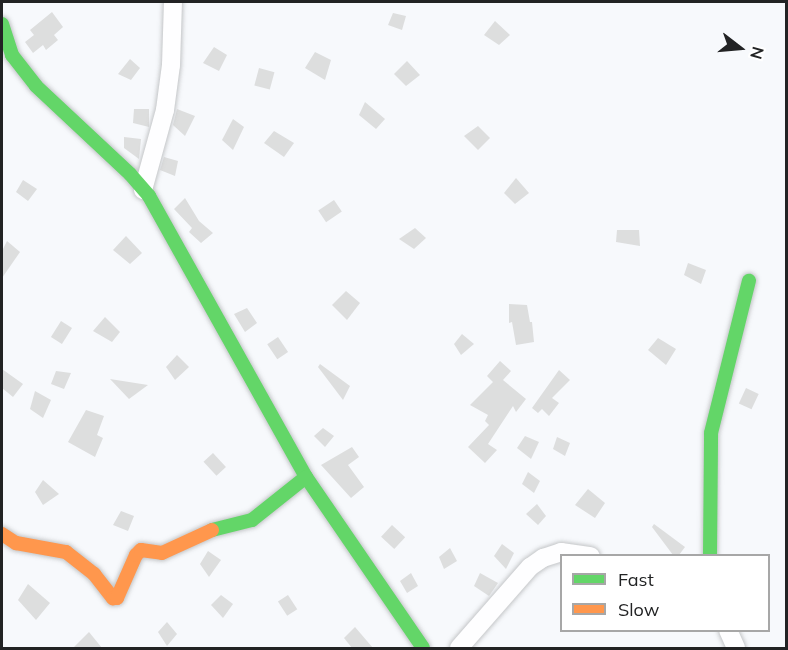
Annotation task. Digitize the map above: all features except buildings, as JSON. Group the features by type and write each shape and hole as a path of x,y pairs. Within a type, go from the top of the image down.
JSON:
{"street":[{"path":"143,190 165,110 171,65 173,2"},
{"path":"2,24 12,54 24,71 143,190 162,216 201,294 306,477 423,648"},
{"path":"2,63 24,71"},
{"path":"710,554 711,433 749,281"},
{"path":"2,534 16,543 54,548 66,552 94,574 113,598 117,598 132,563 141,550 162,553 212,530 252,520 306,477"},
{"path":"459,648 530,567 543,558 561,552 581,554"},
{"path":"729,632 736,648"}],"traffic: fast":[{"path":"2,24 12,55 36,86 130,174 149,196 306,477 423,648"},
{"path":"710,554 711,433 749,281"},
{"path":"212,530 252,520 306,477"}],"traffic: slow":[{"path":"2,534 16,543 66,552 94,574 113,598 117,598 136,555 141,550 162,553 212,530"}]}
